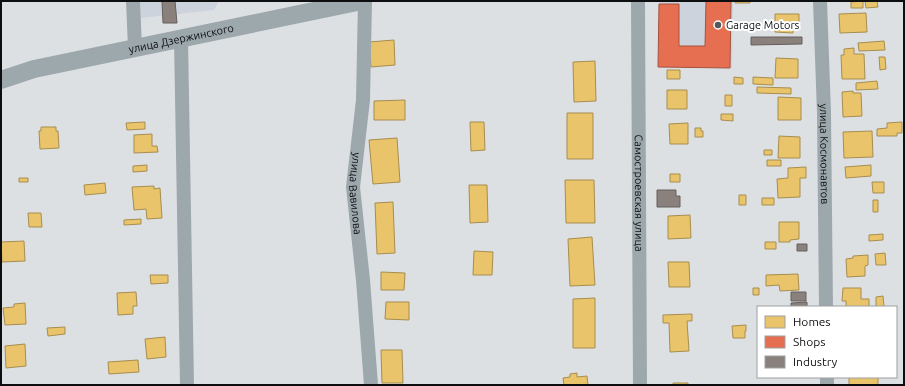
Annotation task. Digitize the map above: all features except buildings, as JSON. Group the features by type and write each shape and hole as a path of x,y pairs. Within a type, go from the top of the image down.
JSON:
{"street":[{"path":"133,1 135,48"},
{"name":"улица Дзержинского","path":"1,80 34,69 364,1"},
{"name":"улица Вавилова","path":"364,1 363,100 353,187 362,272 371,385"},
{"name":"Самостроевская улица","path":"638,1 640,385"},
{"name":"улица Космонавтов","path":"820,1 824,113 826,306"},
{"path":"181,38 187,385"}],"shaded area":[{"path":"140,1 219,1 214,10 141,18"},
{"name":"Garage Motors","path":"659,1 733,1 732,68 658,67"}],"place":[{"name":"Garage Motors","path":"718,25"}]}
